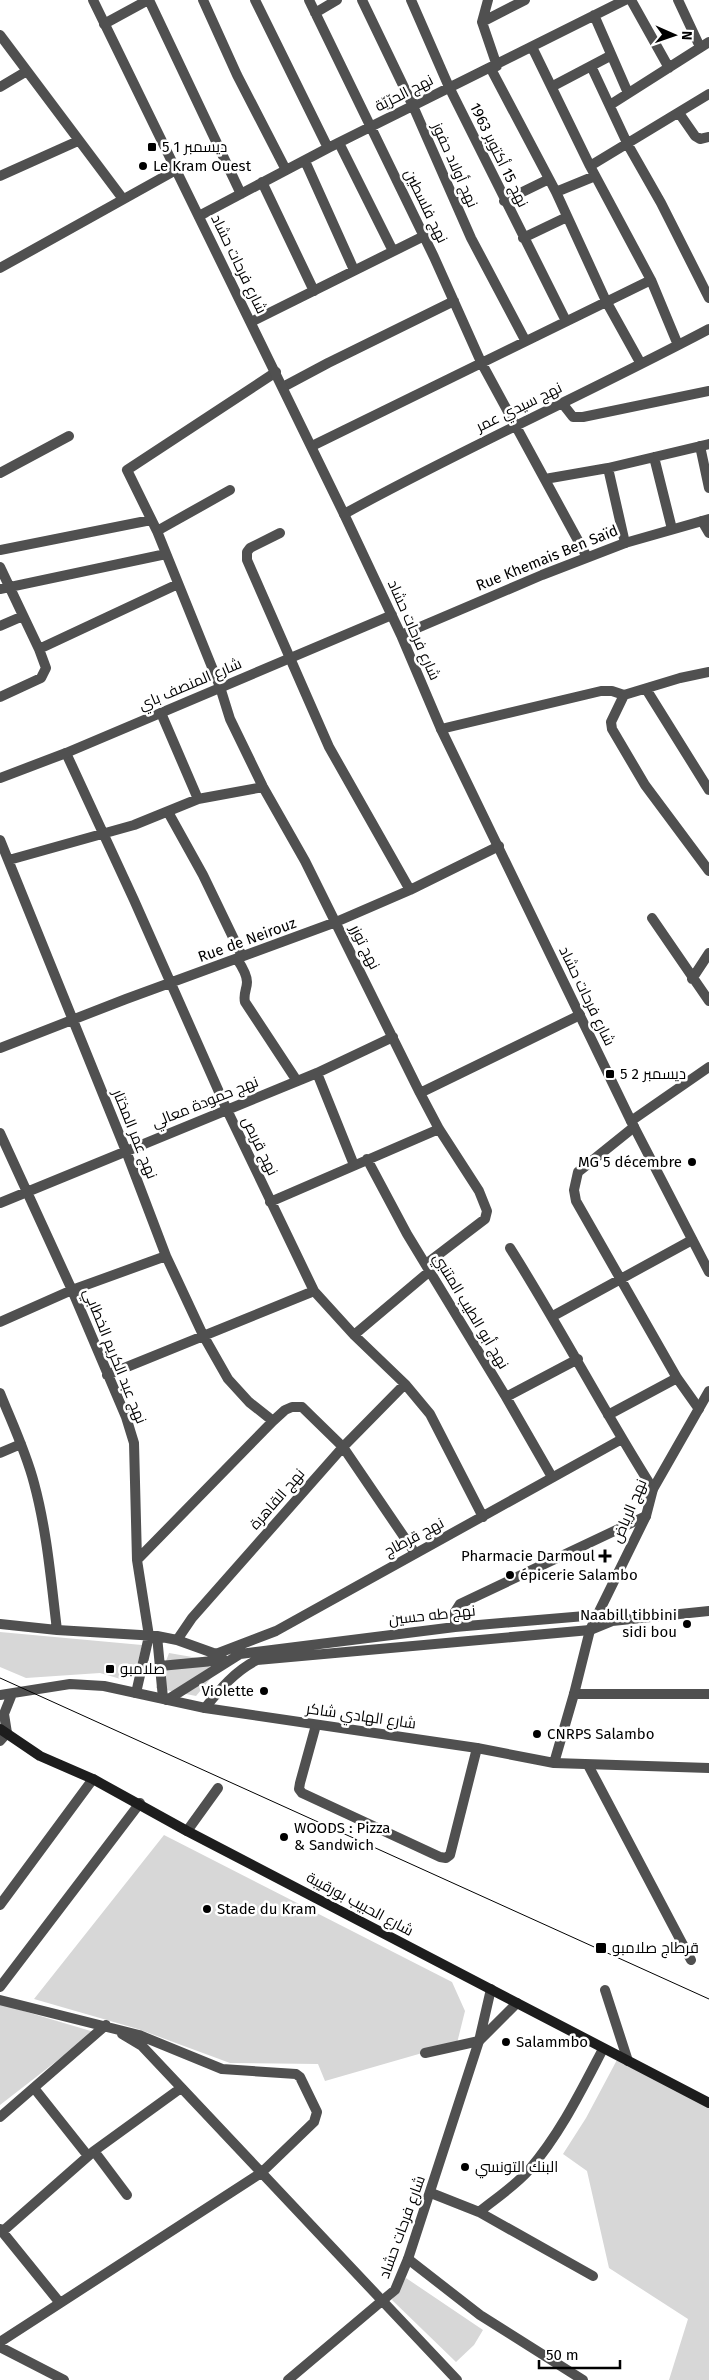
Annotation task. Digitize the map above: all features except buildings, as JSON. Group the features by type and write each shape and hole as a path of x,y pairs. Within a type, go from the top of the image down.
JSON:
{"main road":[{"name":"شارع الحبيب بورقيبة","path":"3,1731 40,1756 93,1779 140,1803 187,1831 709,2103"}],"street":[{"name":"شارع فرحات حشاد","path":"93,0 312,446 392,615 441,729 632,1124 709,1272"},
{"path":"104,24 148,0 241,194"},
{"path":"203,0 237,75 286,170"},
{"path":"255,0 328,148"},
{"name":"نهج فلسطين","path":"309,0 424,236 481,362 514,426 587,557"},
{"path":"315,13 337,0"},
{"name":"نهج أولاد حفوز","path":"362,0 413,106 471,238 525,340"},
{"path":"488,0 482,22 494,67 556,192 606,301 641,364"},
{"path":"482,22 525,0"},
{"name":"نهج الحرّيّة","path":"199,216 328,148 449,87 494,67 625,0"},
{"path":"631,0 669,68"},
{"path":"610,105 705,44 678,0"},
{"name":"نهج 15 أكتوبر 1963","path":"415,2 449,87 504,201 566,321"},
{"path":"594,15 610,56 628,93"},
{"path":"0,35 123,199"},
{"path":"532,47 553,86 592,171 651,280 678,345"},
{"path":"553,86 610,56"},
{"path":"591,66 628,145 662,203 709,298"},
{"path":"0,86 27,71"},
{"path":"556,192 592,171 628,145 709,94"},
{"path":"679,113 695,136 700,139 709,137"},
{"path":"0,176 78,141"},
{"path":"339,143 393,251"},
{"path":"305,160 354,270"},
{"path":"0,268 176,170"},
{"path":"504,201 549,179"},
{"path":"262,182 314,291"},
{"path":"523,238 567,217"},
{"path":"251,322 424,236"},
{"path":"312,446 525,340 651,280"},
{"path":"283,387 336,358 454,302"},
{"name":"نهج سيدي عمر","path":"344,514 425,469 709,329"},
{"name":"نهج توزر","path":"276,372 127,470 157,531 220,687 230,719 263,787 305,861 439,1129 478,1191 487,1211 485,1219 428,1268"},
{"path":"562,403 573,417 583,417 709,391"},
{"path":"0,473 69,436"},
{"path":"545,479 608,468 705,445 709,488"},
{"path":"654,457 672,529"},
{"path":"608,468 626,542"},
{"path":"157,531 230,490"},
{"path":"0,550 151,520"},
{"path":"706,520 709,533"},
{"name":"Rue Khemais Ben Saïd","path":"401,635 626,542 706,520"},
{"path":"280,533 248,550 247,558 329,747 410,890"},
{"path":"5,588 166,554"},
{"path":"0,567 5,588 23,616 46,668 41,678 0,697"},
{"path":"39,649 178,584"},
{"name":"شارع المنصف باي","path":"0,778 66,753 392,615"},
{"path":"0,626 23,616"},
{"path":"441,729 601,691 612,691 624,695 680,678 709,672"},
{"path":"646,689 709,790"},
{"path":"624,695 611,722 612,729 645,785 709,871"},
{"path":"161,713 198,799"},
{"name":"نهج قربص","path":"66,753 104,833 227,1110 314,1291 354,1335 405,1384 430,1414 483,1517"},
{"path":"5,855 134,825 198,799 263,787"},
{"path":"168,812 204,876 240,957 247,983 243,996 245,1002 297,1081"},
{"name":"نهج عمر المختار","path":"0,840 126,1151 166,1256 203,1335 228,1379 249,1402 273,1421"},
{"name":"Rue de Neirouz","path":"0,1048 336,922 410,890 499,846"},
{"path":"652,918 692,979 709,1001"},
{"path":"692,979 709,953"},
{"path":"420,1093 580,1015"},
{"name":"نهج حمودة معالي","path":"0,1204 316,1073 393,1037"},
{"path":"699,1409 677,1378 620,1279 576,1201 574,1190 578,1172 632,1124 709,1068"},
{"path":"316,1073 354,1164"},
{"path":"270,1202 354,1164 439,1129"},
{"name":"نهج عبد الكريم الخطابي","path":"0,1133 72,1290 134,1443 137,1560 160,1666 165,1699"},
{"name":"نهج أبو الطيب المتنبي","path":"368,1159 428,1268 552,1477"},
{"path":"553,1316 692,1240"},
{"path":"510,1248 553,1316 608,1415 653,1489"},
{"path":"0,1322 72,1290 166,1256"},
{"path":"354,1335 428,1268"},
{"path":"107,1375 314,1291"},
{"path":"506,1397 578,1359"},
{"path":"608,1415 677,1378"},
{"name":"نهج القاهرة","path":"177,1640 192,1618 343,1447 405,1384"},
{"name":"نهج الرياض","path":"554,1763 590,1630 646,1516 653,1489 709,1391"},
{"path":"0,1393 21,1444 34,1483 45,1539 57,1630"},
{"path":"137,1560 273,1421 285,1410 292,1407 302,1407 343,1447 415,1553"},
{"name":"نهج قرطاج","path":"222,1659 622,1439"},
{"path":"0,1453 21,1444"},
{"path":"455,1627 455,1612 460,1604 646,1516"},
{"name":"نهج طه حسين","path":"256,1656 590,1630 612,1620 709,1611"},
{"name":"نهج طه حسين","path":"256,1656 455,1627 597,1615 612,1620"},
{"path":"0,1624 57,1630 153,1636 177,1640 222,1659 236,1673"},
{"path":"136,1693 153,1636"},
{"path":"160,1666 222,1659 240,1654 256,1656"},
{"path":"205,1708 222,1687 256,1656"},
{"path":"165,1699 222,1659"},
{"name":"شارع الهادي شاكر","path":"0,1695 70,1684 104,1686 205,1708 477,1748 554,1763 709,1768"},
{"path":"0,1742 4,1714 12,1694"},
{"path":"574,1694 709,1694"},
{"path":"316,1725 300,1783 299,1789 302,1793 440,1857 446,1858 450,1855 477,1748"},
{"path":"588,1765 691,1960"},
{"path":"0,1905 93,1779"},
{"path":"187,1831 218,1788"},
{"path":"0,1987 140,1803"},
{"name":"شارع فرحات حشاد","path":"288,2380 394,2290 408,2259 431,2193 480,2041 491,1989"},
{"path":"605,1990 628,2061"},
{"path":"0,2000 106,2025 139,2035 222,2069 290,2073 300,2077 317,2112 317,2118 260,2173 0,2342"},
{"name":"شارع فرحات حشاد","path":"480,2041 517,2004"},
{"path":"106,2025 142,2046 457,2380"},
{"path":"0,2117 106,2025"},
{"path":"425,2053 480,2041"},
{"path":"479,2212 528,2172 542,2154 572,2109 604,2049"},
{"path":"34,2088 127,2195"},
{"path":"60,2303 2,2230 91,2153 181,2088"},
{"path":"431,2193 479,2212 593,2276"},
{"path":"408,2259 480,2316 582,2380"},
{"path":"0,2347 64,2380"}],"shaded area":[{"path":"0,1632 142,1645 135,1674 124,1680 100,1673 26,1678 0,1667"},
{"path":"169,1653 198,1658 216,1672 196,1696 156,1688"},
{"name":"Stade du Kram","path":"164,1835 452,1982 465,2011 457,2043 325,2081 318,2064 230,2063 138,2029 34,1999"},
{"path":"0,2004 94,2032 0,2105"},
{"path":"618,2058 709,2106 709,2380 669,2380 688,2319 609,2268 587,2171 563,2154 586,2118"},
{"path":"406,2278 483,2330 474,2345 456,2362 392,2300"}],"tram line":[{"path":"0,1678 709,1999"}],"place":[{"name":"5 ديسمبر 1","path":"152,147"},
{"name":"Le Kram Ouest","path":"143,166"},
{"name":"5 ديسمبر 2","path":"610,1074"},
{"name":"MG 5 décembre","path":"692,1162"},
{"name":"Pharmacie Darmoul","path":"605,1556"},
{"name":"épicerie Salambo","path":"510,1575"},
{"name":"Naabill tibbini sidi bou","path":"687,1624"},
{"name":"صلامبو","path":"110,1669"},
{"name":"Violette","path":"264,1691"},
{"name":"CNRPS Salambo","path":"537,1734"},
{"name":"WOODS : Pizza & Sandwich","path":"284,1837"},
{"name":"Stade du Kram","path":"207,1909"},
{"name":"قرطاج صلامبو","path":"601,1948"},
{"name":"Salammbo","path":"506,2042"},
{"name":"البنك التونسي","path":"465,2167"}]}
